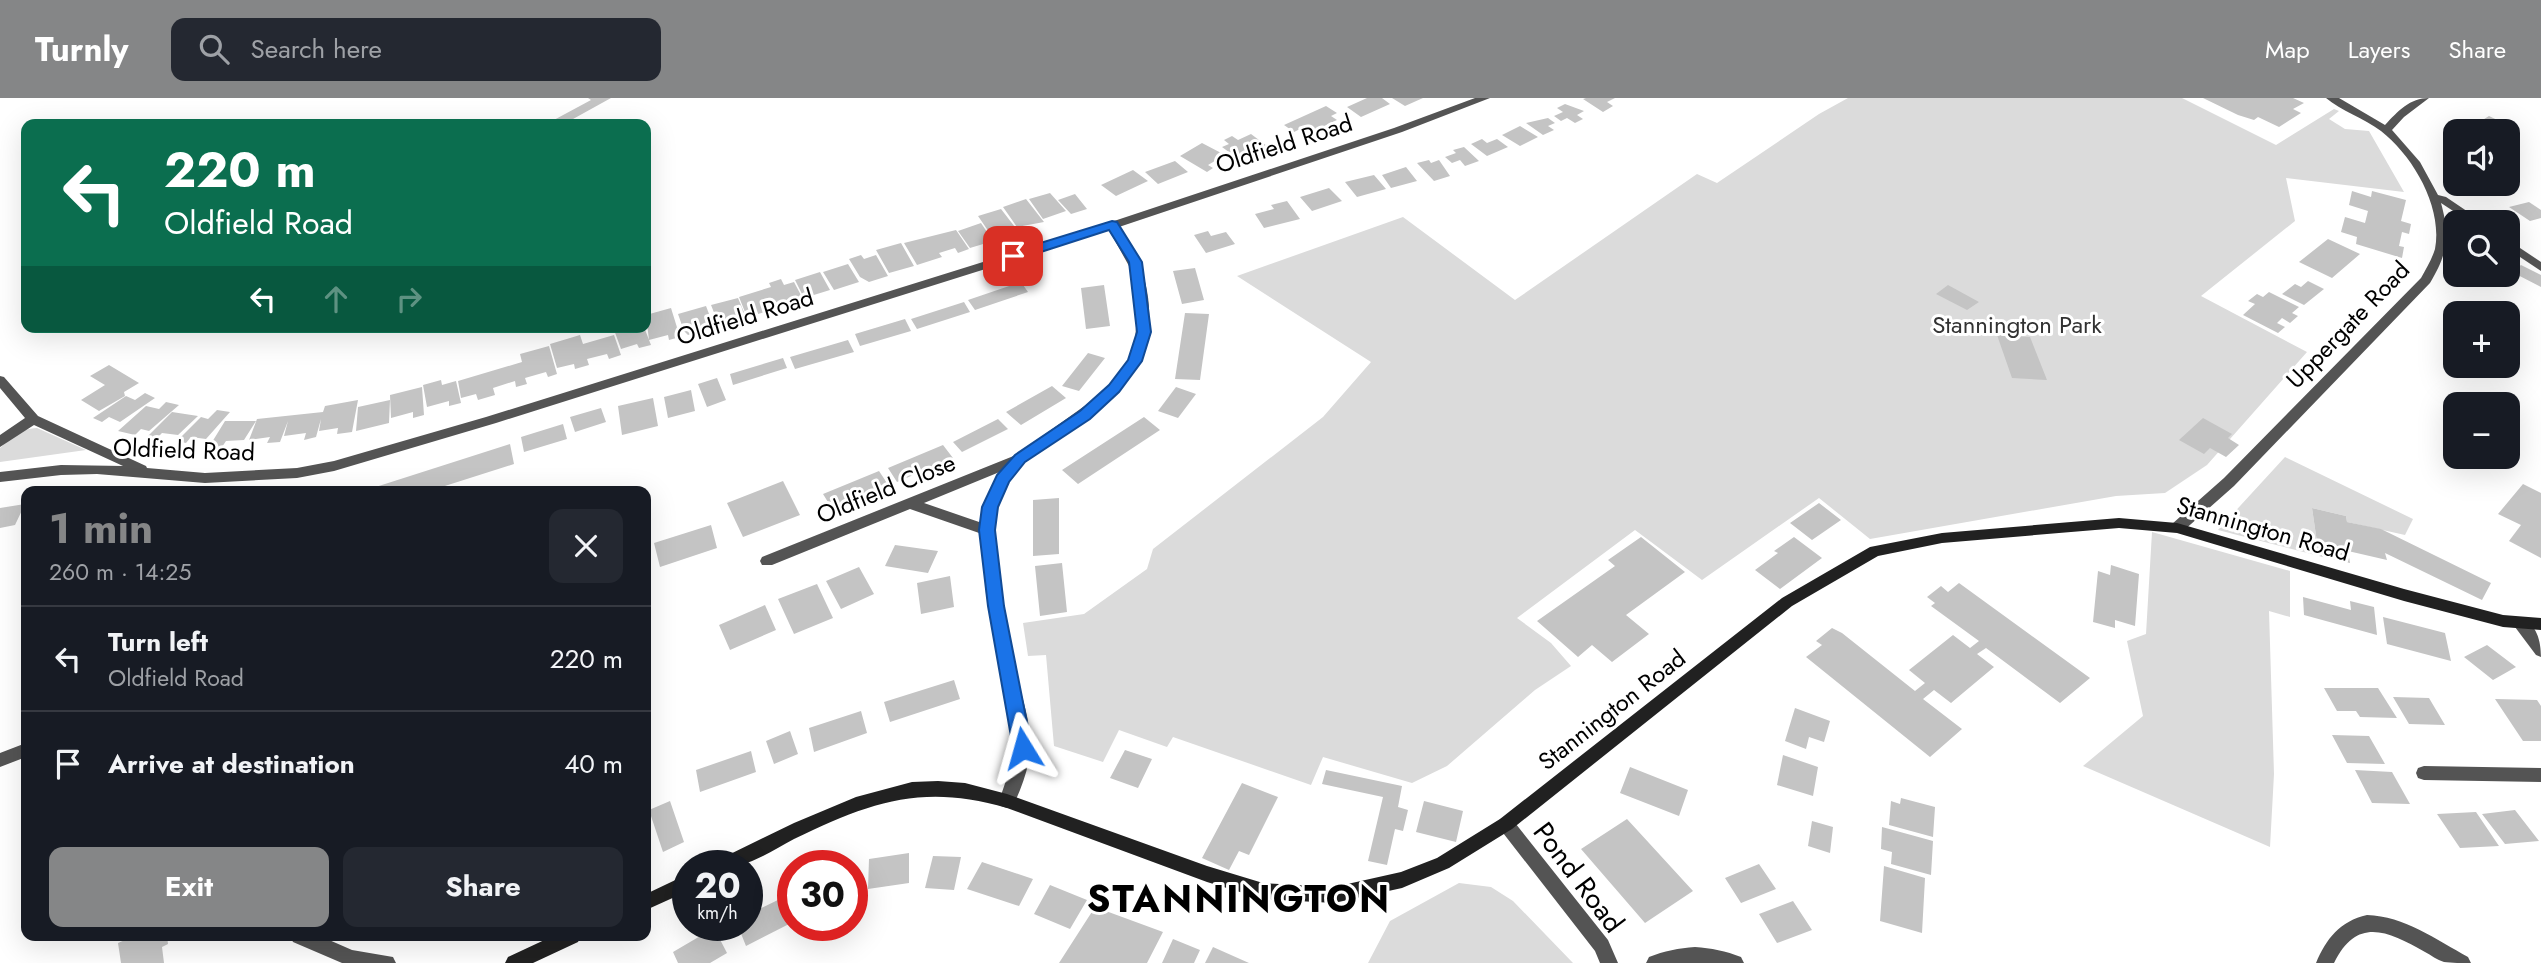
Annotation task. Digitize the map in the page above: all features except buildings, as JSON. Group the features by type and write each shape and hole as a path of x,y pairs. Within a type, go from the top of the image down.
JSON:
{"main road":[{"name":"Stannington Road","path":"756,850 864,800 935,787 974,791 1007,801 1207,874 1263,891 1334,895 1402,880 1443,863 1506,824 1787,601 1875,551 1942,538 2119,523 2177,528 2404,595 2520,623 2541,624"},
{"path":"651,900 672,890"},
{"path":"514,963 561,941"}],"street":[{"name":"Oldfield Road","path":"0,477 61,470 147,472 205,485 334,466 556,400 1112,225 1398,130 1485,98"},
{"name":"Uppergate Road","path":"2177,528 2229,482 2426,280 2441,248 2441,234 2433,197 2411,156 2386,130 2332,98"},
{"path":"2386,130 2400,115 2424,98"},
{"path":"2433,197 2458,210"},
{"path":"1007,801 1023,748 996,606 987,530 990,507 1003,479 1020,458 1085,415 1114,389 1135,361 1144,332 1139,283 1133,255 1112,225"},
{"path":"2520,252 2541,267"},
{"path":"0,380 33,419 147,472"},
{"path":"0,442 33,419"},
{"name":"Oldfield Close","path":"767,561 911,505 1020,458"},
{"path":"911,505 987,530"},
{"path":"2520,623 2541,651"},
{"path":"0,760 21,752"},
{"path":"2424,774 2541,775"},
{"name":"Pond Road","path":"1506,824 1602,946 1608,963"},
{"path":"2325,963 2343,935 2366,923 2391,927 2462,963"},
{"path":"311,941 351,958 387,963"},
{"path":"1656,963 1694,954 1718,957 1735,963"}],"green space":[{"name":"Stannington Park","path":"1848,98 2182,98 2276,145 2334,109 2339,111 2329,119 2345,129 2369,131 2404,192 2286,178 2295,221 2201,296 2307,352 2207,465 2165,493 2116,496 1870,539 1819,498 1702,580 1635,530 1517,618 1551,643 1571,666 1535,690 1447,766 1412,783 1323,757 1311,785 1173,737 1167,747 1119,730 1103,762 1054,746 1046,655 1028,656 1023,623 1084,614 1147,569 1153,549 1323,417 1371,362 1237,276 1403,217 1515,300 1697,174 1717,183 1819,114"},
{"path":"37,428 86,450 0,462 0,448 21,432"},
{"path":"2285,457 2413,519 2405,535 2347,522 2346,516 2312,508 2319,556 2218,530"},
{"path":"2152,532 2290,571 2290,617 2269,611 2274,774 2270,847 2083,766 2143,716 2127,641 2146,634"},
{"path":"1459,883 1491,887 1513,901 1573,963 1368,963 1390,921"}],"district":[{"name":"STANNINGTON","path":"1239,899"}],"route":[{"path":"1013,256 1112,225 1136,262 1144,332 1135,361 1114,389 1085,415 1020,458 1003,479 990,507 987,530 996,606 1023,748"}]}
